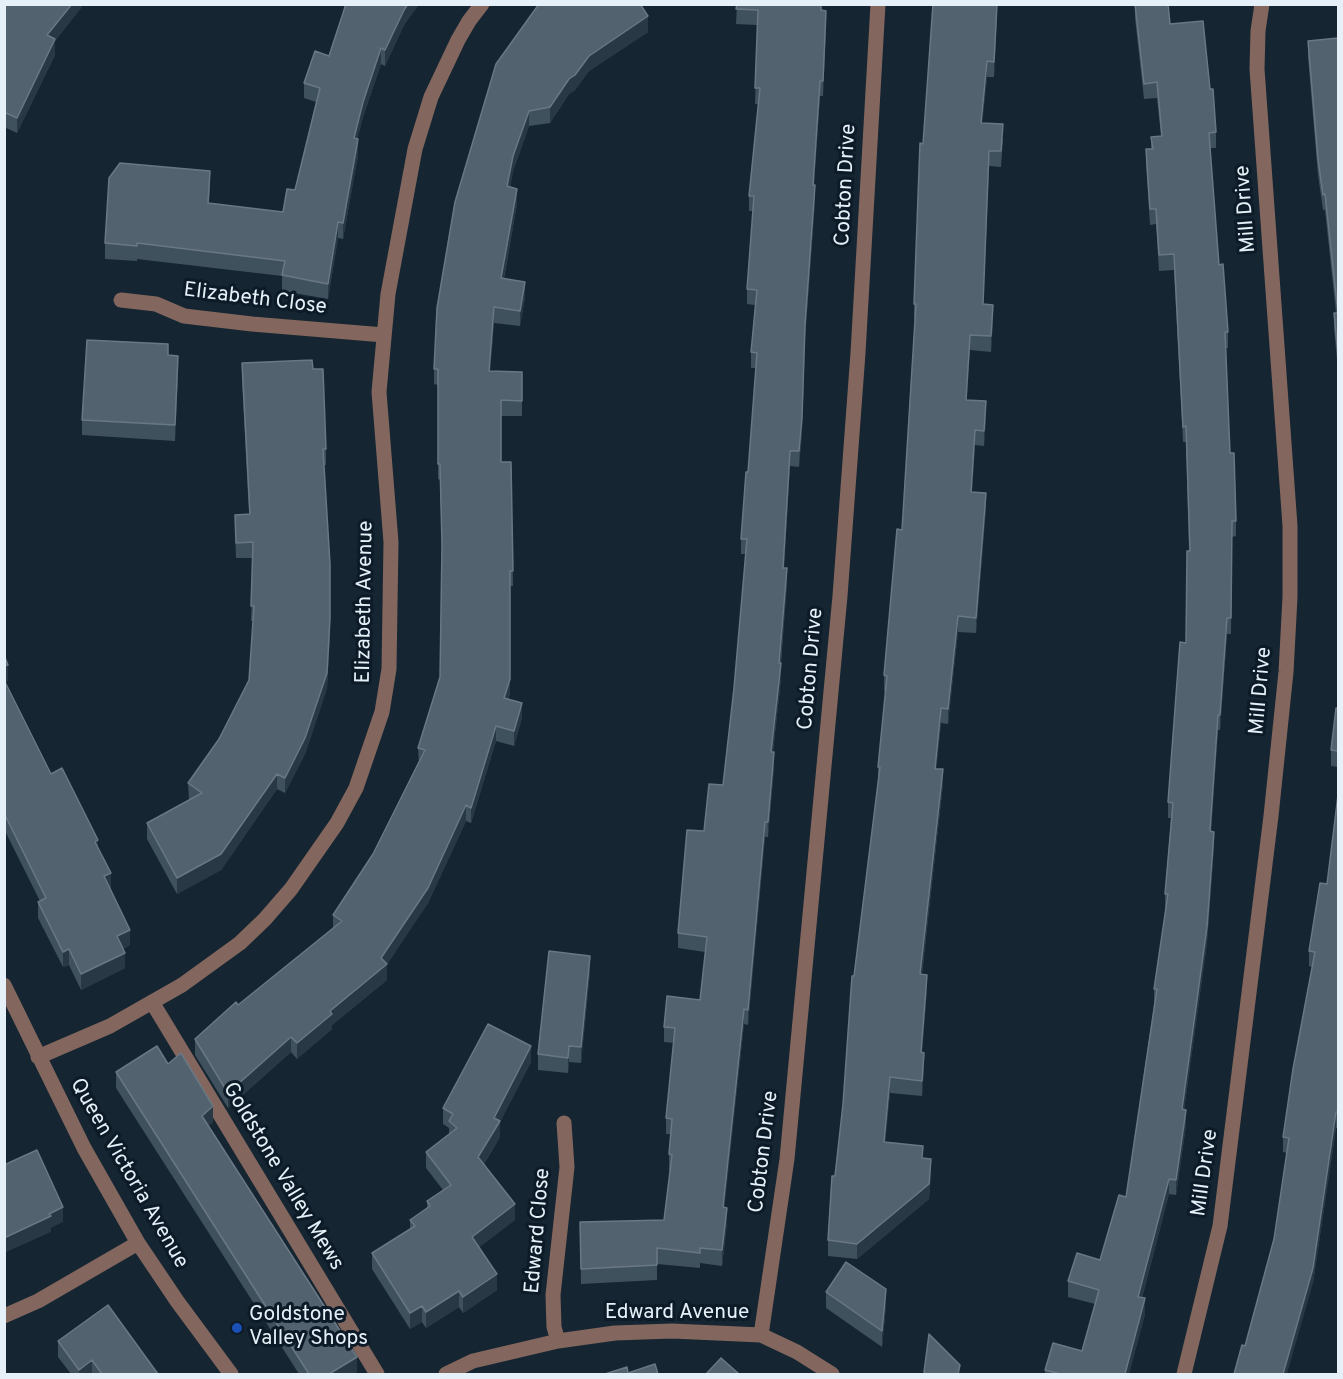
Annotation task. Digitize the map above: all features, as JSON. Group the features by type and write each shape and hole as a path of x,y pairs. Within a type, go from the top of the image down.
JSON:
{"street":[{"name":"Elizabeth Avenue","path":"38,1057 110,1026 182,985 240,943 291,889 337,823 356,788 382,712 389,669 391,542 379,392 388,294 415,149 431,97 449,57 469,21 482,4"},
{"name":"Cobton Drive","path":"761,1335 787,1160 840,596 858,353 878,4"},
{"name":"Mill Drive","path":"1184,1374 1220,1226 1269,839 1286,672 1290,597 1290,526 1257,69 1258,31 1262,4"},
{"name":"Elizabeth Close","path":"121,300 156,304 183,316 384,335"},
{"name":"Queen Victoria Avenue","path":"4,984 84,1148 138,1243 231,1374"},
{"name":"Goldstone Valley Mews","path":"152,1002 377,1374"},
{"name":"Edward Close","path":"558,1341 554,1327 553,1295 567,1167 564,1123"},
{"path":"4,1316 38,1300 138,1243"},
{"name":"Edward Avenue","path":"446,1374 473,1361 558,1341 615,1333 672,1331 761,1335 797,1352 832,1374"}],"building":[{"path":"4,4 72,4 47,35 55,39 17,118 4,112"},
{"path":"346,4 408,4 385,50 381,48 363,102 354,138 358,139 343,223 338,222 328,284 282,275 285,261 137,243 137,246 105,243 109,178 120,163 210,171 208,203 283,212 287,189 295,190 320,88 304,83 315,51 329,56"},
{"path":"539,4 640,4 648,16 589,56 575,75 569,79 550,107 529,111 513,156 507,186 517,189 501,278 525,282 520,311 494,307 489,371 522,372 522,401 501,400 501,462 511,462 513,571 510,571 510,679 504,698 522,703 514,731 496,726 471,808 466,805 428,888 381,958 387,964 330,1011 332,1014 297,1043 291,1037 228,1093 195,1039 236,1002 238,1005 342,921 333,915 373,854 425,750 418,748 440,677 442,545 440,464 438,464 438,369 434,369 437,308 455,202 496,64"},
{"path":"737,4 821,4 821,10 826,11 823,81 820,81 813,185 815,185 805,325 802,417 799,451 790,451 783,568 787,568 779,663 781,663 771,752 774,752 768,822 765,822 748,1010 744,1009 723,1207 727,1208 722,1250 700,1248 700,1253 657,1248 657,1265 581,1269 580,1222 664,1220 672,1155 669,1154 672,1119 666,1118 675,1028 664,1027 667,996 700,1000 707,937 678,933 687,830 704,831 709,784 723,785 747,539 741,539 757,353 751,352 757,290 747,289 754,196 749,196 760,88 755,88 758,10 736,9"},
{"path":"933,4 997,4 994,62 987,61 981,123 1003,124 1001,151 989,151 983,304 993,305 991,336 970,335 966,400 986,401 984,431 975,430 971,492 986,493 976,618 958,616 948,709 941,708 935,769 943,769 920,974 927,975 921,1052 924,1053 922,1081 890,1077 884,1142 923,1146 922,1158 931,1159 929,1184 857,1244 828,1240 832,1176 835,1176 843,1104 852,976 854,976 880,767 878,767 887,676 884,675 897,529 902,530 916,304 914,304 920,143 923,144"},
{"path":"1135,4 1168,4 1170,24 1203,21 1210,89 1213,89 1216,132 1209,133 1219,265 1223,264 1228,332 1225,332 1230,453 1234,453 1236,521 1232,521 1231,618 1227,618 1220,715 1218,715 1210,831 1214,832 1207,927 1182,1109 1186,1110 1176,1180 1169,1179 1138,1297 1145,1298 1125,1374 1061,1374 1045,1370 1053,1343 1082,1351 1099,1290 1068,1281 1077,1253 1100,1260 1119,1195 1126,1197 1157,989 1154,989 1168,894 1165,894 1173,803 1168,802 1180,642 1186,643 1187,551 1190,551 1186,426 1183,427 1174,254 1159,255 1156,209 1150,209 1146,149 1153,149 1151,137 1162,136 1157,82 1144,84"},
{"path":"1338,38 1338,313 1325,194 1323,195 1318,159 1308,41"},
{"path":"1334,313 1338,313 1338,355"},
{"path":"87,340 168,344 168,355 178,356 175,425 82,420"},
{"path":"312,360 313,369 323,369 326,449 323,449 330,564 327,673 305,738 285,778 277,774 221,854 177,878 147,823 202,793 188,783 219,739 249,680 254,606 251,606 253,542 236,543 235,515 250,514 242,363"},
{"path":"4,680 51,774 62,768 98,840 95,842 111,873 104,876 130,930 117,936 125,953 81,974 69,949 63,952 38,902 46,898 4,813"},
{"path":"1336,708 1338,709 1338,751 1331,750"},
{"path":"1338,795 1338,1112 1336,1112 1313,1268 1283,1374 1234,1374 1242,1345 1245,1346 1274,1239 1289,1138 1283,1137 1315,952 1309,951 1320,883 1327,884"},
{"path":"549,951 590,956 581,1047 569,1046 568,1058 538,1054"},
{"path":"488,1024 531,1046 494,1118 500,1121 478,1157 515,1204 472,1237 497,1274 463,1297 459,1291 426,1312 422,1306 410,1313 372,1253 415,1226 410,1220 430,1206 427,1201 451,1185 426,1152 457,1128 449,1121 453,1114 443,1108"},
{"path":"157,1046 168,1064 181,1053 213,1106 202,1116 357,1357 329,1374 309,1374 116,1072"},
{"path":"37,1150 63,1207 49,1214 51,1216 4,1238 4,1165"},
{"path":"846,1262 886,1289 882,1331 826,1292"},
{"path":"108,1305 158,1374 102,1374 92,1360 79,1370 58,1341"},
{"path":"929,1334 960,1365 958,1374 927,1374 924,1372"},
{"path":"721,1358 739,1374 706,1374"},
{"path":"655,1364 658,1374 605,1374 627,1367 628,1373"}],"place":[{"name":"Goldstone Valley Shops","path":"237,1328"}]}
